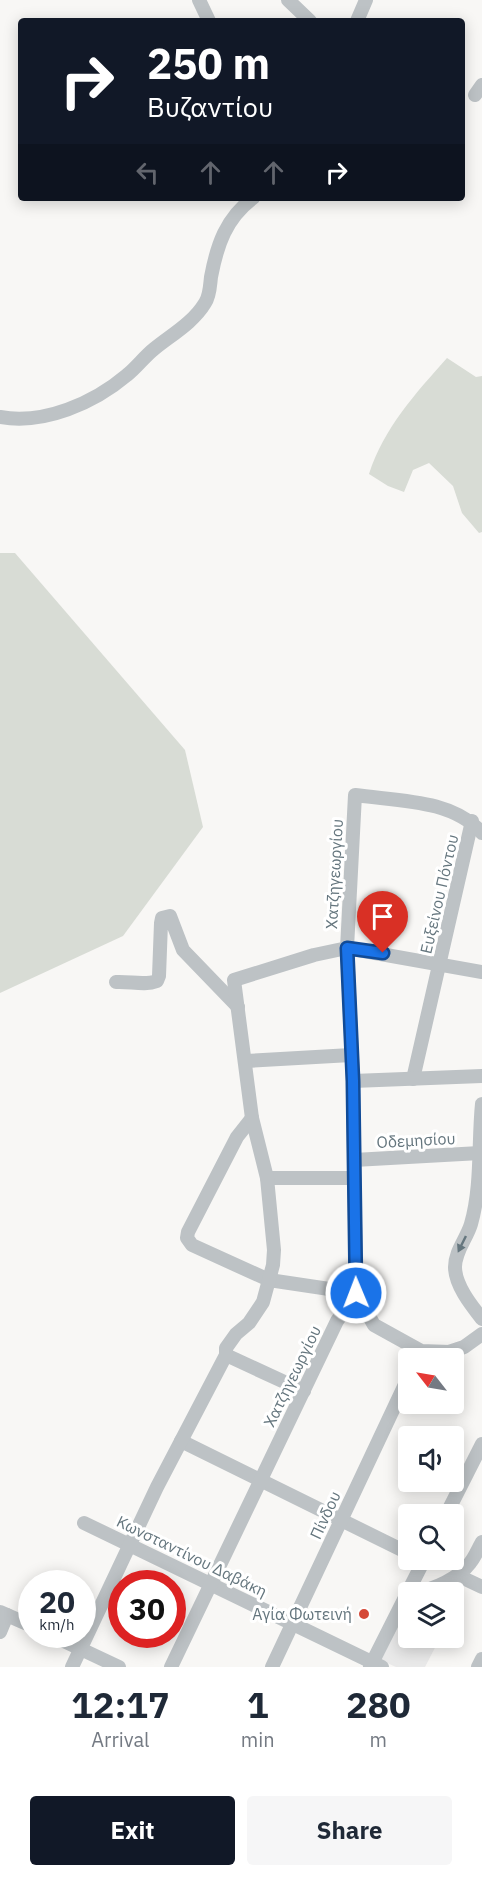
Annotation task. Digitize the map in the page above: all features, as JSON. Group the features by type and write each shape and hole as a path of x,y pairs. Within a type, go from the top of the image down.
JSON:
{"street":[{"path":"199,0 208,18"},
{"path":"288,0 307,18"},
{"path":"358,18 366,0"},
{"path":"0,417 17,420 36,418 64,410 104,393 127,375 199,312 207,301 222,234 228,223 249,201"},
{"name":"Χατζηγεωργίου","path":"171,1667 337,1321 356,1293 353,1081 347,948 355,795 444,807 472,821"},
{"path":"472,821 482,833"},
{"name":"Ευξείνου Πόντου","path":"413,1078 472,821"},
{"path":"116,982 129,981 147,984 157,981 162,918 170,916 183,950 238,1007"},
{"path":"72,1667 129,1544 226,1355 226,1348 259,1310 273,1265 274,1250 267,1178 252,1118 234,980 314,955 347,948 482,972"},
{"path":"246,1061 351,1055"},
{"path":"353,1081 482,1076"},
{"path":"482,1104 477,1190 471,1224 454,1265 462,1288 482,1319"},
{"path":"252,1118 237,1137 188,1232 192,1245 269,1280 356,1293 374,1325 408,1348"},
{"name":"Οδεμησίου","path":"354,1160 480,1153"},
{"path":"267,1178 354,1178"},
{"path":"461,1348 482,1334"},
{"path":"226,1355 304,1391"},
{"name":"Πίνδου","path":"272,1667 398,1400"},
{"path":"180,1441 398,1548"},
{"path":"452,1504 482,1444"},
{"name":"Κωνσταντίνου Δαβάκη","path":"84,1523 293,1623 374,1665"},
{"path":"445,1582 470,1564 482,1542"},
{"path":"459,1573 463,1578 482,1587"},
{"path":"0,1632 4,1613 18,1620"},
{"path":"374,1665 398,1618"},
{"path":"81,1649 118,1667"},
{"path":"478,1667 482,1659"}],"shaded area":[{"path":"447,358 476,377 482,376 482,532 479,533 462,513 453,486 429,463 413,470 404,492 388,486 369,474 375,457 402,412"},
{"path":"0,553 15,553 185,750 203,827 123,936 0,993"},
{"path":"398,1615 398,1648 435,1648 425,1667 396,1667 378,1659"}],"place":[{"name":"Αγία Φωτεινή","path":"364,1614"}],"route":[{"path":"356,1293 353,1081 347,948 383,953"}]}
